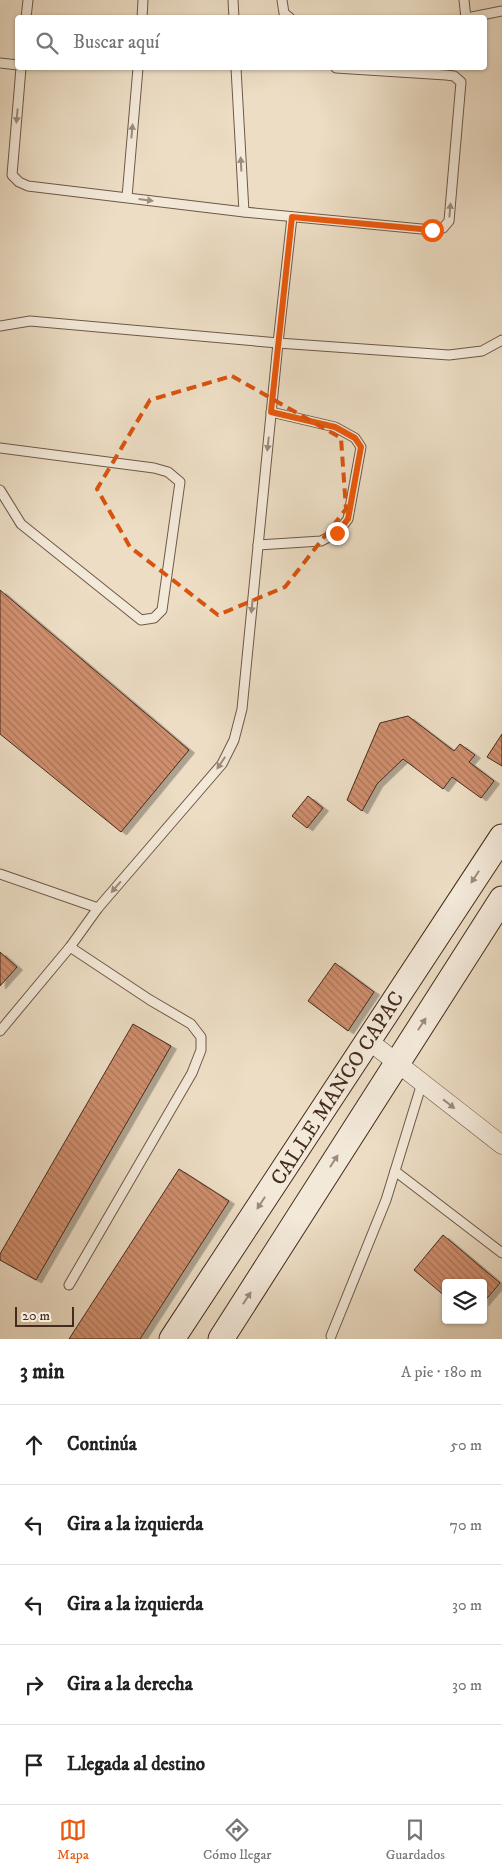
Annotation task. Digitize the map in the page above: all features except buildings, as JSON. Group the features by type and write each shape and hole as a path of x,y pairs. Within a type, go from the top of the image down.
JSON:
{"main road":[{"name":"CALLE MANCO CAPAC","path":"172,1339 502,837"},
{"name":"CALLE MANCO CAPAC","path":"221,1339 502,899"}],"street":[{"path":"368,1041 502,1145"}],"lane":[{"path":"26,15 28,0"},
{"path":"142,15 143,0"},
{"path":"233,0 234,15"},
{"path":"282,0 284,13 286,15"},
{"path":"464,0 466,15"},
{"path":"481,15 502,11"},
{"path":"0,63 15,65"},
{"path":"21,70 12,175 19,182 28,186 292,217 432,230 442,228 449,221 461,82 454,76 367,70"},
{"path":"127,197 138,70"},
{"path":"236,70 244,212"},
{"path":"0,1031 70,947 98,908 222,764 234,740 242,708 292,217"},
{"path":"0,326 30,321 278,343 449,355 482,351 502,340"},
{"path":"258,545 322,541 337,533 348,519 361,447 355,438 335,427 271,412"},
{"path":"0,448 154,468 168,472 180,482 162,610 154,618 141,620 21,524 0,490"},
{"path":"0,874 98,908"},
{"path":"69,1285 192,1073 201,1050 201,1036 191,1024 150,1000 70,947"},
{"path":"331,1336 386,1200 422,1083"},
{"path":"395,1171 502,1253"}],"highlighted area":[{"path":"232,376 341,438 346,509 285,587 218,615 130,547 97,489 150,400"}],"route":[{"path":"337,533 348,519 361,447 355,438 335,427 271,412 292,217 432,230"}]}
